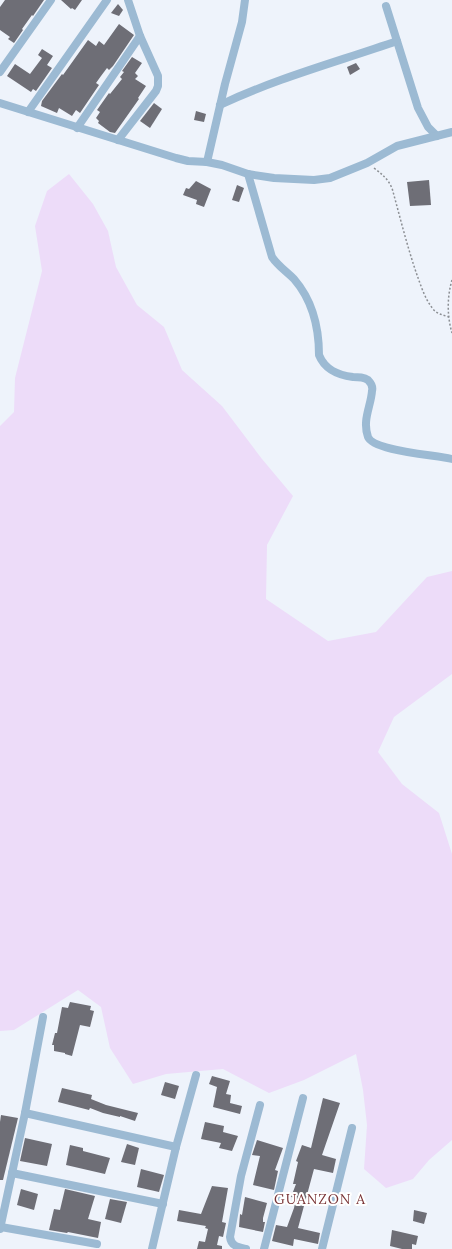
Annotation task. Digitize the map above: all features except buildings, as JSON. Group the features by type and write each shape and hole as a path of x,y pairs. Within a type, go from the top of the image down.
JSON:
{"street":[{"path":"0,72 52,0"},
{"path":"28,112 107,0"},
{"path":"118,140 158,86 158,76 140,36 128,0"},
{"path":"207,162 220,105 242,22 245,0"},
{"path":"386,6 422,117 428,127 437,136"},
{"path":"77,128 140,36"},
{"path":"220,105 251,91 397,41"},
{"path":"0,103 188,161 207,162 248,174 296,180 330,178 367,163 397,146 452,132"},
{"path":"248,174 272,257 276,264 301,288 314,312 317,323 319,355 321,360 326,367 338,374 363,377 372,386 366,416 369,440 375,444 389,448 452,459"},
{"path":"43,1017 25,1113 0,1228 97,1244"},
{"path":"152,1249 176,1147 196,1075"},
{"path":"264,1249 303,1098"},
{"path":"246,1249 230,1242 230,1237 241,1176 260,1105"},
{"path":"25,1113 176,1147"},
{"path":"322,1249 352,1128"},
{"path":"12,1173 162,1204"}],"path":[{"path":"367,163 384,175 389,181 421,287 433,309 439,314 449,316"},
{"path":"452,280 449,293 449,316 452,333"}],"shaded area":[{"path":"69,174 93,204 108,231 116,267 137,305 164,327 182,370 222,406 262,459 293,496 267,545 266,599 328,641 376,632 427,577 452,571 452,674 394,717 378,752 402,784 439,813 452,854 452,1140 429,1160 413,1179 386,1188 364,1169 367,1125 363,1090 356,1054 304,1080 269,1093 223,1069 166,1074 133,1084 110,1048 101,1007 78,990 14,1030 0,1031 0,426 14,412 15,378 42,271 35,226 47,191"}],"district":[{"name":"GUANZON A","path":"320,1199"}]}
